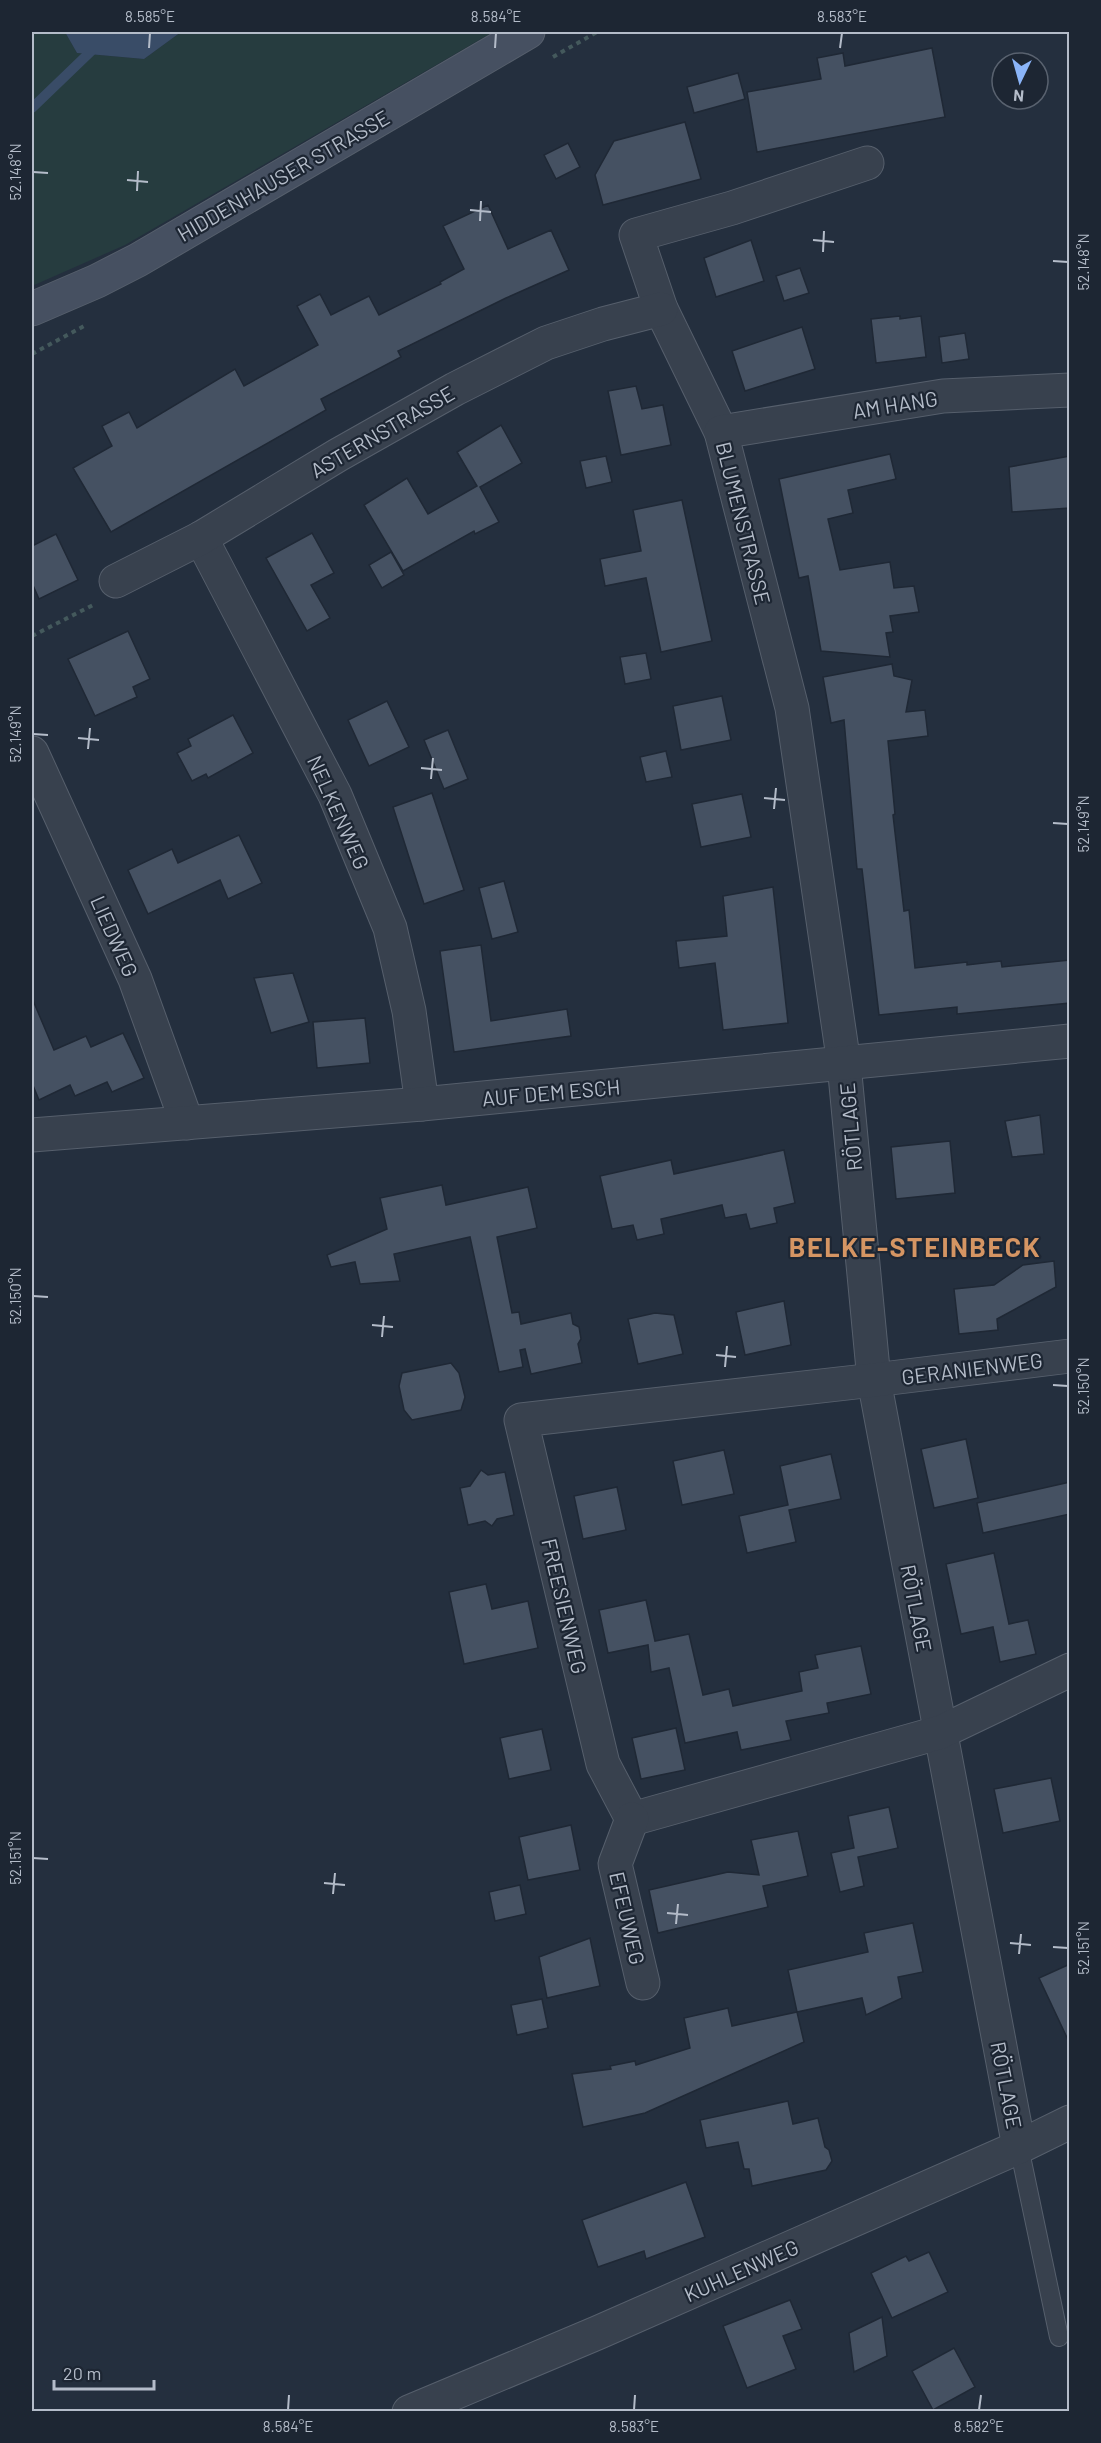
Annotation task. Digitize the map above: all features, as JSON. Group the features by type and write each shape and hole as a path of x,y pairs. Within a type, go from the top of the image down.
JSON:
{"main road":[{"name":"HIDDENHAUSER STRASSE","path":"32,309 97,281 138,260 528,32"}],"street":[{"name":"BLUMENSTRASSE","path":"844,1064 792,708 721,432 661,309 636,235 732,208 867,163"},
{"name":"ASTERNSTRASSE","path":"116,581 201,538 338,455 445,394 546,343 603,324 661,309"},
{"name":"AM HANG","path":"721,432 943,396 1070,390"},
{"name":"NELKENWEG","path":"201,538 335,795 390,928 410,1011 422,1104"},
{"name":"LIEDWEG","path":"32,753 135,979 187,1123"},
{"name":"AUF DEM ESCH","path":"32,1136 422,1104 1070,1041"},
{"name":"RÖTLAGE","path":"844,1064 873,1380 1019,2147"},
{"name":"GERANIENWEG","path":"873,1380 1070,1356"},
{"name":"FREESIENWEG","path":"632,1819 603,1764 521,1420 873,1380"},
{"path":"632,1819 941,1732 1070,1670"},
{"name":"EFEUWEG","path":"632,1819 615,1864 643,1983"},
{"name":"KUHLENWEG","path":"409,2412 597,2333 1019,2147 1070,2122"}],"lane":[{"path":"1019,2147 1059,2337"}],"path":[{"path":"32,636 106,599 116,581"}],"green space":[{"path":"32,32 65,32 77,53 144,59 181,32 493,32 125,245 32,286"}],"water":[{"path":"65,32 181,32 144,59 77,53"}],"building":[{"path":"932,48 945,117 757,152 747,92 821,79 817,58 843,53 845,66"},
{"path":"738,73 745,99 694,113 687,87"},
{"path":"685,122 701,179 603,205 595,175 614,141"},
{"path":"568,143 580,167 556,179 544,155"},
{"path":"488,205 508,249 551,230 569,270 398,351 401,357 321,399 326,410 111,532 73,468 112,446 102,426 129,412 137,428 235,369 244,386 318,345 297,306 320,294 331,315 369,296 379,315 441,284 440,282 464,269 443,226"},
{"path":"751,240 764,281 716,297 704,258"},
{"path":"800,268 809,293 784,301 776,276"},
{"path":"900,316 900,319 921,316 926,357 876,363 871,319"},
{"path":"802,327 815,369 745,391 732,351"},
{"path":"965,333 969,359 942,363 939,337"},
{"path":"636,386 642,409 663,405 671,445 621,455 608,391"},
{"path":"501,425 522,463 480,487 499,522 475,534 474,531 403,571 364,505 407,478 428,514 477,486 457,452"},
{"path":"890,454 896,479 848,490 853,513 828,519 840,570 890,562 894,588 914,586 919,612 890,616 893,632 886,633 890,657 821,651 808,576 799,578 779,479"},
{"path":"606,456 612,482 586,488 580,461"},
{"path":"1070,456 1070,508 1012,512 1009,467"},
{"path":"682,500 712,641 661,652 646,578 605,586 600,559 641,551 633,510"},
{"path":"312,533 334,573 311,585 330,618 307,631 266,558"},
{"path":"56,534 78,580 39,599 32,583 32,546"},
{"path":"391,552 404,575 382,588 369,565"},
{"path":"128,631 150,679 133,687 137,697 95,716 68,659"},
{"path":"646,653 651,679 625,684 620,657"},
{"path":"892,664 894,676 912,680 906,712 925,710 928,736 888,741 895,814 893,815 904,911 909,910 915,968 1001,961 1002,967 1070,960 1070,1003 957,1014 957,1007 879,1015 862,869 857,869 844,720 831,723 823,677"},
{"path":"722,696 731,740 681,750 673,706"},
{"path":"387,701 409,747 369,766 348,720"},
{"path":"233,715 253,753 208,778 206,774 192,781 177,753 191,746 188,739"},
{"path":"448,730 468,779 444,789 424,740"},
{"path":"666,751 672,777 646,782 640,757"},
{"path":"432,793 464,890 424,904 393,807"},
{"path":"742,794 751,837 701,847 692,804"},
{"path":"239,835 262,883 228,899 220,880 148,914 128,870 172,849 178,863"},
{"path":"504,881 518,932 492,939 479,888"},
{"path":"773,887 788,1023 723,1030 715,963 679,968 676,941 727,936 723,896"},
{"path":"481,945 491,1021 567,1009 571,1036 454,1052 440,951"},
{"path":"293,973 309,1022 271,1033 254,978"},
{"path":"32,998 54,1050 86,1036 91,1047 123,1033 144,1078 112,1092 107,1082 75,1096 70,1085 39,1100 32,1083"},
{"path":"365,1018 370,1063 317,1068 313,1022"},
{"path":"1040,1115 1044,1154 1012,1157 1005,1121"},
{"path":"950,1141 955,1193 896,1199 891,1147"},
{"path":"784,1150 795,1203 774,1208 777,1223 750,1229 746,1214 725,1218 722,1205 661,1219 664,1234 637,1240 633,1225 612,1229 600,1176 671,1160 674,1174"},
{"path":"442,1185 446,1205 528,1187 537,1228 497,1237 512,1313 519,1312 521,1324 571,1313 573,1324 579,1327 581,1339 578,1344 582,1363 531,1374 525,1349 520,1350 523,1367 499,1372 470,1237 394,1254 400,1281 360,1284 355,1262 331,1267 327,1255 387,1229 380,1198"},
{"path":"1054,1261 1056,1287 997,1319 998,1330 959,1334 954,1289 994,1285 1023,1265"},
{"path":"784,1301 791,1345 745,1355 736,1312"},
{"path":"655,1313 674,1315 683,1354 638,1364 628,1319"},
{"path":"451,1363 459,1373 465,1397 461,1410 412,1420 404,1410 399,1386 402,1373"},
{"path":"966,1439 978,1498 934,1508 921,1449"},
{"path":"724,1450 734,1494 682,1505 673,1461"},
{"path":"831,1454 841,1499 789,1510 796,1542 747,1553 739,1516 788,1505 780,1466"},
{"path":"481,1470 488,1475 505,1472 514,1515 497,1519 492,1526 485,1521 468,1525 460,1488 470,1486"},
{"path":"1070,1482 1070,1514 983,1533 977,1503"},
{"path":"617,1487 626,1530 583,1539 574,1496"},
{"path":"994,1553 1009,1624 1028,1620 1036,1654 1000,1662 993,1627 961,1634 946,1564"},
{"path":"486,1584 492,1609 528,1601 538,1648 464,1664 449,1592"},
{"path":"646,1600 655,1641 689,1634 703,1695 729,1689 733,1706 802,1691 799,1672 818,1668 815,1655 861,1646 871,1694 827,1703 829,1713 786,1721 791,1740 741,1750 737,1732 685,1743 669,1668 651,1672 648,1645 608,1653 599,1610"},
{"path":"676,1728 685,1770 641,1779 632,1738"},
{"path":"542,1729 551,1770 509,1779 500,1738"},
{"path":"1051,1778 1060,1821 1003,1833 994,1789"},
{"path":"889,1807 898,1848 858,1857 864,1886 840,1892 831,1853 854,1848 848,1816"},
{"path":"571,1825 580,1870 528,1880 519,1837"},
{"path":"798,1831 808,1876 763,1886 768,1907 658,1933 649,1890 728,1872 759,1875 751,1840"},
{"path":"520,1885 526,1914 495,1921 489,1892"},
{"path":"913,1923 923,1972 898,1977 902,1998 866,2015 862,1998 797,2012 788,1970 868,1952 864,1933"},
{"path":"590,1938 600,1986 547,1998 539,1957"},
{"path":"1070,1964 1070,2044 1039,1978"},
{"path":"542,1999 548,2028 517,2035 511,2005"},
{"path":"728,2008 732,2026 797,2012 804,2042 645,2113 583,2127 572,2074 611,2069 610,2066 635,2061 636,2065 690,2048 684,2018"},
{"path":"788,2101 793,2124 818,2118 825,2147 829,2150 832,2161 826,2170 752,2186 749,2169 744,2169 738,2142 706,2148 700,2120"},
{"path":"686,2182 705,2237 646,2259 644,2251 598,2267 582,2220"},
{"path":"929,2252 948,2292 892,2318 871,2273 906,2256 909,2261"},
{"path":"790,2300 802,2329 783,2336 796,2369 747,2388 723,2326"},
{"path":"882,2317 887,2356 854,2372 849,2333"},
{"path":"954,2348 975,2387 933,2410 912,2371"}],"waterway":[{"path":"32,108 111,32"}],"district":[{"name":"BELKE-STEINBECK","path":"915,1246"}]}
